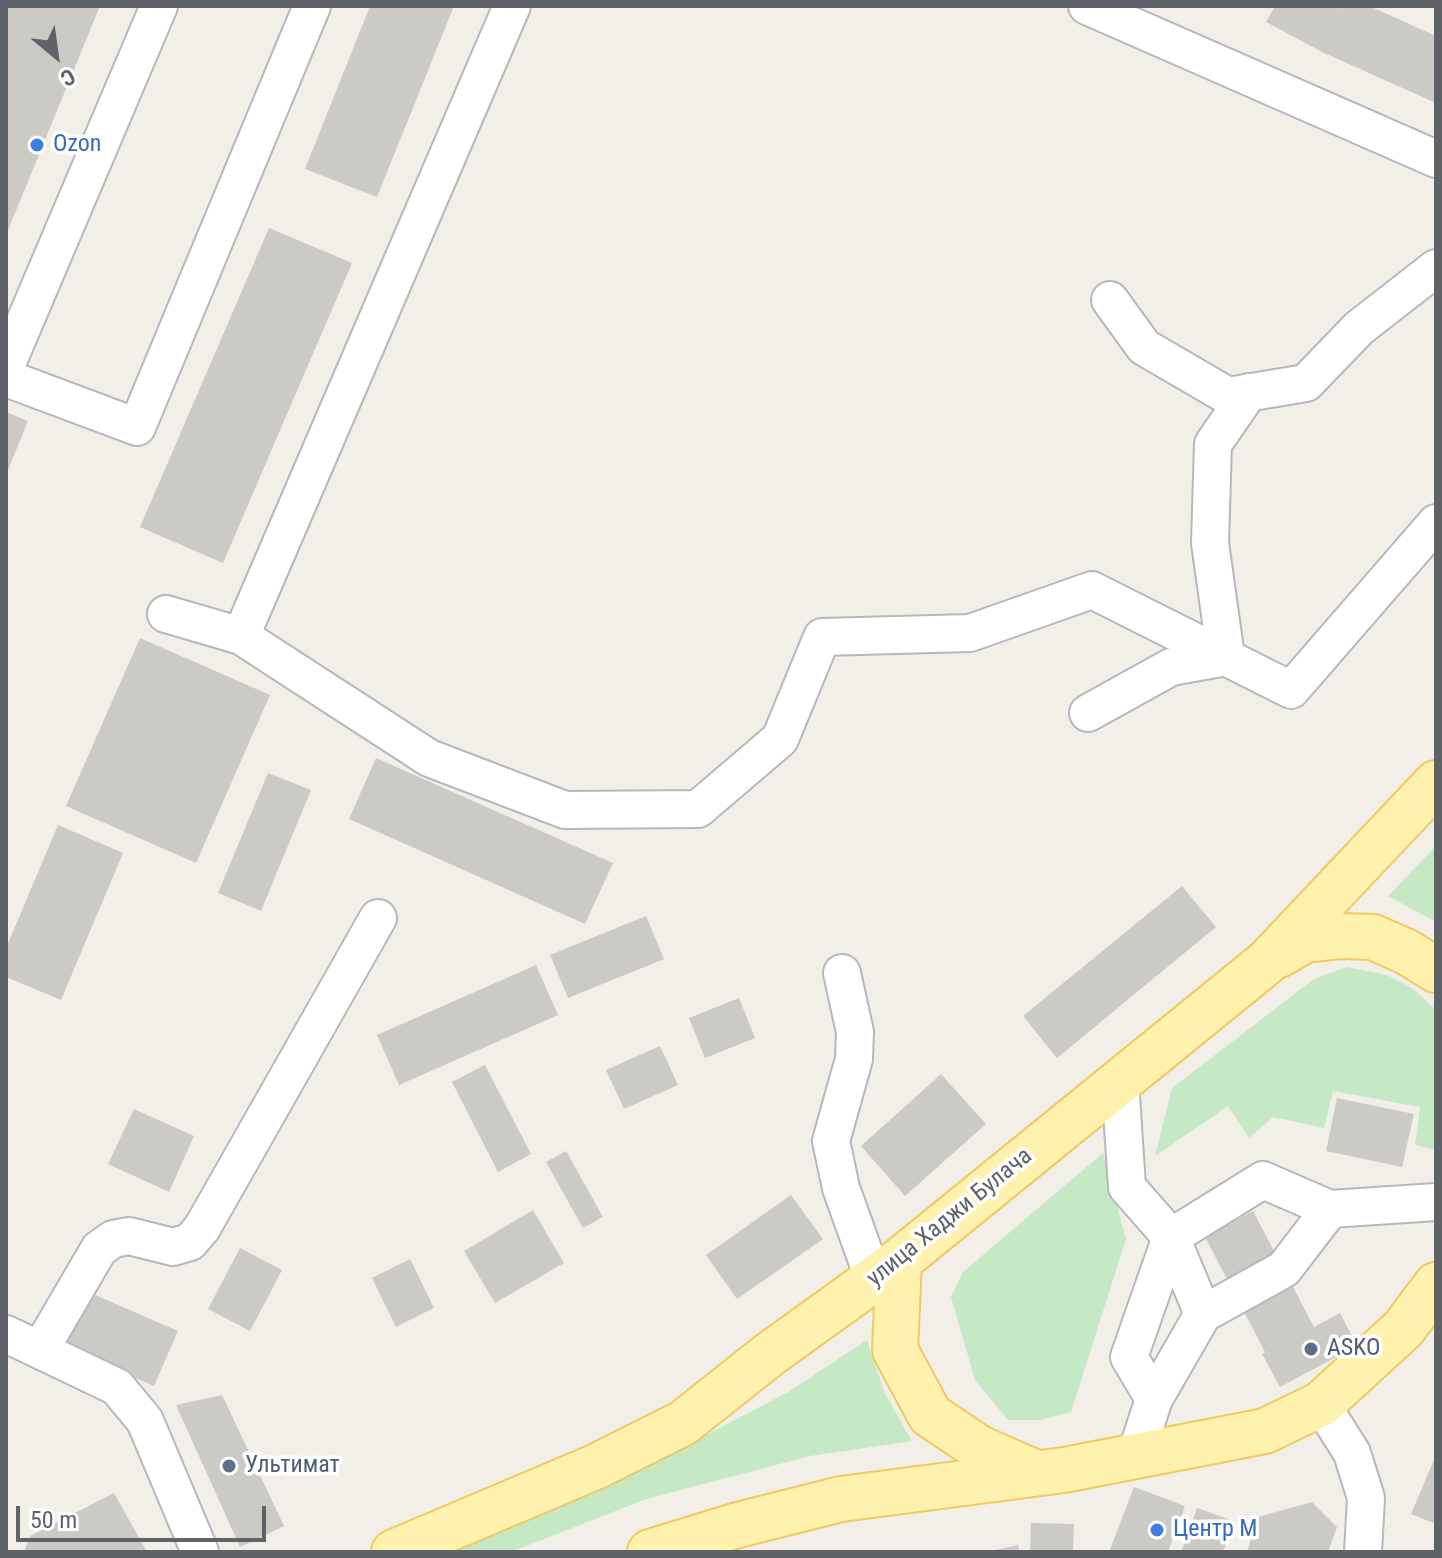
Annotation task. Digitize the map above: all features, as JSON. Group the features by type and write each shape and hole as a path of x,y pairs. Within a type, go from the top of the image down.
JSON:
{"main road":[{"name":"улица Хаджи Булача","path":"394,1552 595,1467 683,1423 770,1354 887,1271 1267,962 1436,783"},
{"path":"1267,962 1305,940 1358,936 1373,937 1407,952 1436,970"},
{"path":"887,1271 895,1350 930,1415 979,1448 1034,1472"},
{"path":"650,1552 738,1525 841,1499 1064,1470 1265,1431 1321,1404 1403,1329 1436,1285"}],"street":[{"path":"6,366 159,6"},
{"path":"6,378 137,427 312,6"},
{"path":"241,636 512,6"},
{"path":"1087,6 1436,159"},
{"path":"1110,300 1144,347 1228,396 1306,383 1359,328 1436,268"},
{"path":"1226,657 1210,543 1213,444 1249,392"},
{"path":"166,614 241,636 429,758 565,810 698,809 780,739 822,637 970,633 1092,590 1291,690 1436,523"},
{"path":"1088,713 1171,667 1226,657"},
{"path":"40,1350 99,1249 113,1239 129,1236 173,1247 190,1242 202,1228 378,918"},
{"path":"842,973 855,1032 854,1059 831,1141 841,1188 887,1271"},
{"path":"1120,1081 1127,1187 1171,1237 1203,1314"},
{"path":"1154,1399 1129,1357 1171,1237 1263,1180 1330,1209 1436,1202"},
{"path":"1135,1457 1154,1399 1203,1314 1284,1269 1330,1209"},
{"path":"6,1334 117,1387 145,1421 200,1552"},
{"path":"1321,1404 1352,1453 1366,1498 1363,1552"}],"green space":[{"path":"1436,846 1436,922 1388,896"},
{"path":"1347,967 1387,975 1412,988 1436,1010 1436,1150 1415,1145 1420,1107 1333,1091 1324,1128 1273,1117 1249,1138 1228,1106 1155,1156 1172,1088 1314,979"},
{"path":"1103,1153 1126,1239 1071,1412 1040,1420 1008,1420 975,1380 951,1297 963,1272"},
{"path":"867,1340 885,1394 912,1441 810,1456 646,1499 511,1552 455,1552 632,1474 790,1391"}],"building":[{"path":"9,6 100,6 6,235 6,13"},
{"path":"370,6 454,6 377,197 305,169"},
{"path":"1275,6 1336,6 1342,9 1343,6 1369,6 1436,36 1436,103 1322,52 1266,22"},
{"path":"269,228 352,263 223,563 140,527"},
{"path":"6,412 28,421 6,475"},
{"path":"140,638 270,695 196,863 66,806"},
{"path":"376,758 613,863 585,924 349,819"},
{"path":"268,773 311,790 261,911 218,893"},
{"path":"58,825 123,853 61,1000 6,977 6,948"},
{"path":"1182,886 1216,927 1057,1058 1023,1016"},
{"path":"646,916 664,959 568,998 550,955"},
{"path":"536,965 558,1015 399,1085 377,1035"},
{"path":"739,998 755,1038 705,1058 689,1018"},
{"path":"660,1046 678,1085 624,1109 606,1070"},
{"path":"485,1065 531,1154 498,1172 452,1082"},
{"path":"941,1074 986,1124 905,1196 861,1146"},
{"path":"1337,1098 1414,1114 1402,1167 1326,1151"},
{"path":"134,1109 194,1136 169,1192 108,1164"},
{"path":"566,1151 603,1217 583,1228 546,1162"},
{"path":"791,1195 823,1239 737,1299 706,1255"},
{"path":"533,1210 564,1263 495,1303 464,1251"},
{"path":"1253,1211 1314,1327 1340,1313 1357,1346 1280,1387 1205,1237"},
{"path":"240,1248 282,1270 250,1331 208,1309"},
{"path":"410,1259 434,1308 396,1327 372,1278"},
{"path":"86,1291 178,1331 154,1386 62,1346"},
{"name":"Ультимат","path":"222,1395 284,1526 240,1547 176,1405"},
{"path":"1436,1455 1436,1524 1411,1514"},
{"path":"1134,1487 1185,1506 1168,1552 1109,1552"},
{"path":"114,1493 147,1552 24,1552 30,1536"},
{"path":"1312,1502 1337,1527 1328,1552 1247,1552 1258,1517"},
{"path":"1197,1508 1234,1521 1223,1552 1181,1552"},
{"path":"1031,1523 1074,1524 1073,1552 1030,1552"},
{"path":"1018,1545 1020,1552 991,1552 991,1551"}],"place":[{"name":"Ozon","path":"37,145"},
{"name":"ASKO","path":"1311,1349"},
{"name":"Ультимат","path":"229,1466"},
{"name":"Центр М","path":"1157,1530"}]}
